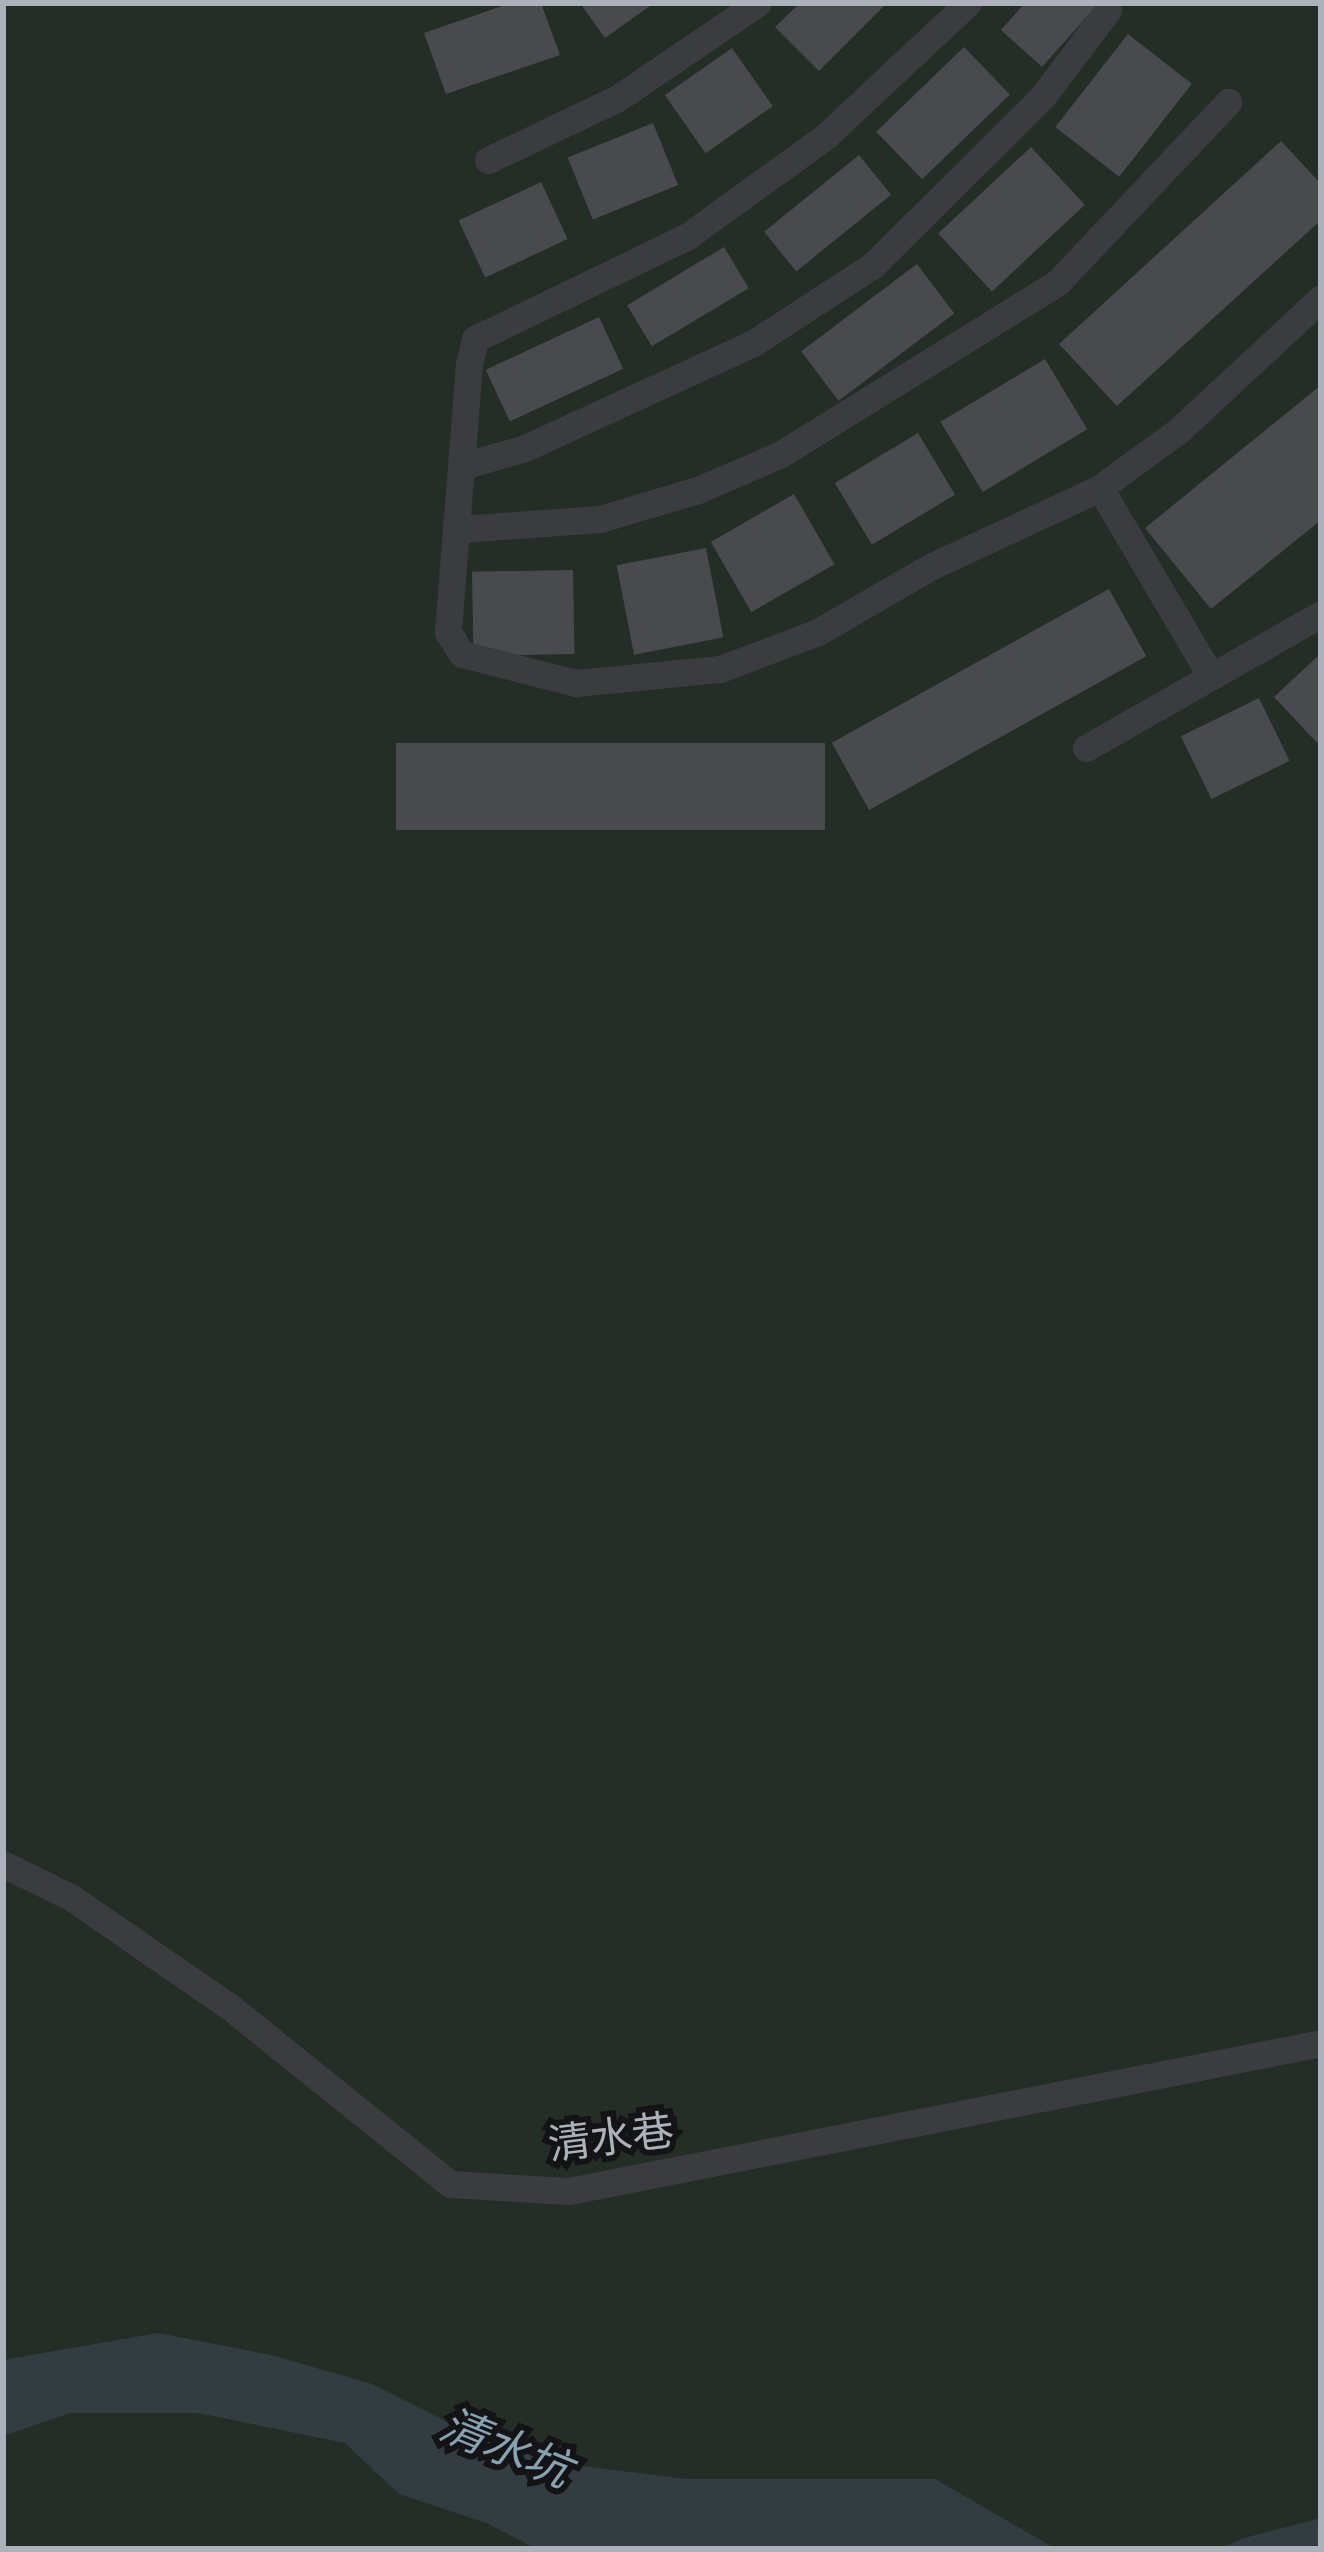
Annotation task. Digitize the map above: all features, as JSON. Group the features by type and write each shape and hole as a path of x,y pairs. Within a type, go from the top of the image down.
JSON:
{"lane":[{"path":"488,160 618,98 758,3"},
{"path":"968,3 826,136 688,236 475,339 448,632 462,654 576,683 720,669 818,632 932,566 1100,488 1178,431 1321,298"},
{"path":"463,466 525,448 755,342 873,265 1043,96 1108,10"},
{"path":"460,529 600,519 698,490 782,454 871,404 1058,282 1228,102"},
{"path":"1100,488 1210,675"},
{"path":"1086,748 1321,614"},
{"name":"清水巷","path":"3,1864 72,1898 230,2007 450,2184 590,2188 1321,2043"}],"shaded area":[{"path":"3,3 1321,3 1321,2549 3,2549"}],"water":[{"name":"清水坑","path":"158,2333 271,2355 372,2384 459,2428 573,2465 687,2479 935,2479 1056,2549 537,2549 486,2523 399,2494 345,2443 198,2413 70,2413 3,2436 3,2360"},
{"path":"1321,2518 1321,2549 1219,2549 1244,2538"}],"building":[{"path":"511,3 541,3 560,55 446,94 424,33"},
{"path":"580,3 654,3 605,38"},
{"path":"800,3 887,3 819,71 775,27"},
{"path":"1025,3 1099,3 1042,67 1001,30"},
{"path":"1128,34 1192,84 1119,177 1055,127"},
{"path":"964,47 1010,94 922,179 876,132"},
{"path":"732,48 773,106 706,153 665,95"},
{"path":"653,123 678,185 593,220 568,157"},
{"path":"1281,141 1321,184 1321,220 1117,406 1059,344"},
{"path":"1031,147 1085,205 992,291 938,234"},
{"path":"859,155 891,195 796,271 764,232"},
{"path":"541,182 568,239 485,278 459,220"},
{"path":"724,247 749,288 652,346 627,305"},
{"path":"917,264 954,314 839,401 801,351"},
{"path":"599,317 623,369 510,421 486,370"},
{"path":"1045,359 1087,429 983,492 940,422"},
{"path":"1321,385 1321,520 1211,609 1145,528"},
{"path":"918,433 955,495 872,545 835,483"},
{"path":"794,494 834,564 751,612 711,542"},
{"path":"706,548 723,637 634,655 617,565"},
{"path":"573,570 574,654 473,656 472,572"},
{"path":"1109,589 1146,656 869,810 832,743"},
{"path":"1321,653 1321,747 1274,697"},
{"path":"1259,698 1290,761 1211,799 1181,736"},
{"path":"396,743 825,743 825,830 396,830"}]}
